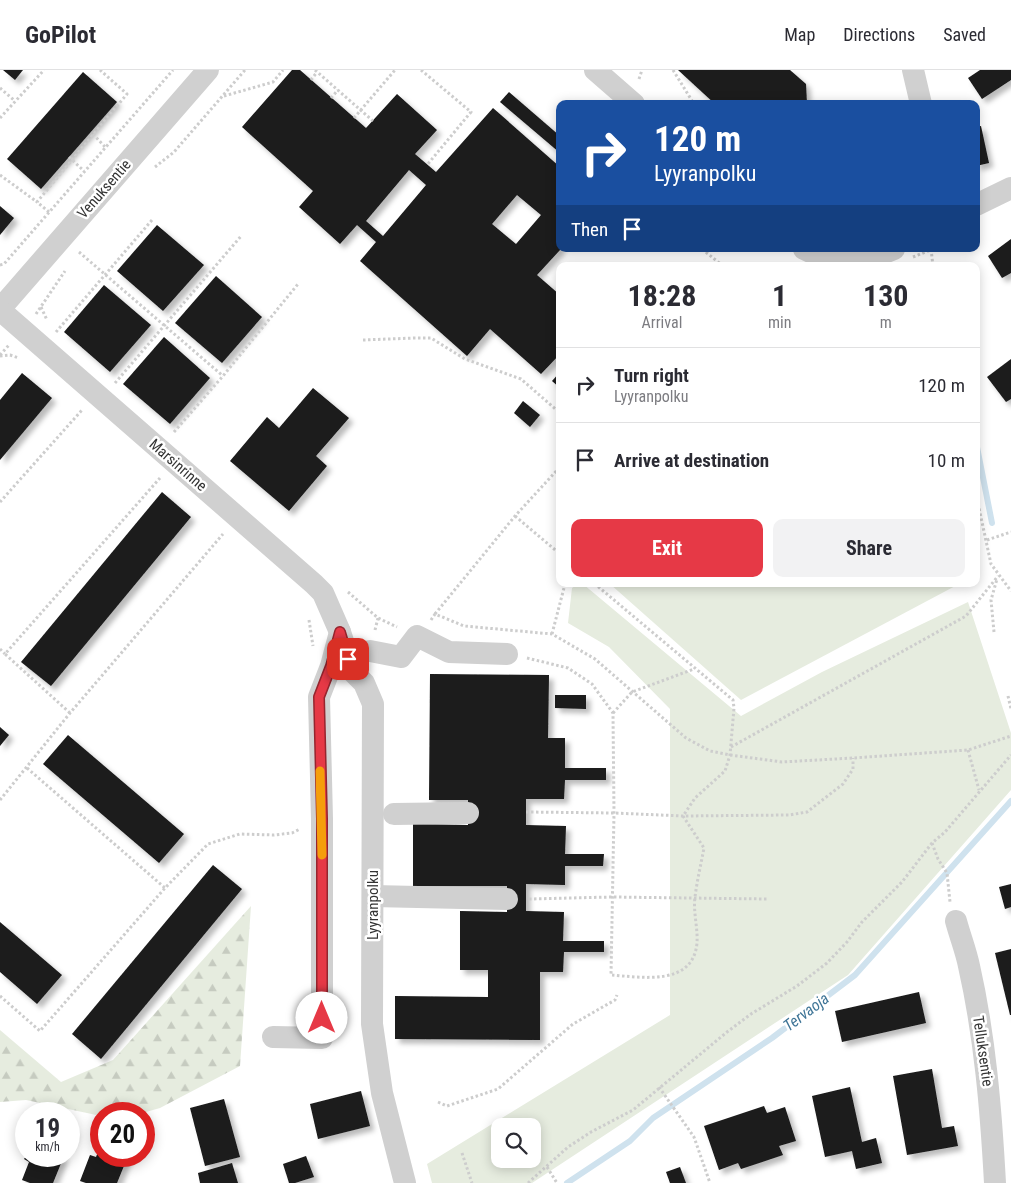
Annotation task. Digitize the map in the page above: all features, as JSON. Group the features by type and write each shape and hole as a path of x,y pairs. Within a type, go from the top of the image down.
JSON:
{"street":[{"name":"Venuksentie","path":"0,309 208,70"},
{"path":"595,70 629,100"},
{"path":"913,70 920,100"},
{"path":"980,203 1011,188"},
{"path":"811,252 826,258 861,260 885,252"},
{"name":"Marsinrinne","path":"0,309 314,584 323,594 340,632"},
{"path":"273,1037 322,1038 322,819 319,697 331,666 340,632"},
{"name":"Lyyranpolku","path":"340,632 353,672 364,683 373,704 372,1024 382,1093 405,1183"},
{"path":"370,651 401,656 417,636 449,652 507,654"},
{"path":"394,814 468,813"},
{"path":"373,896 516,899"},
{"name":"Telluksentie","path":"956,921 969,964 979,1017 992,1120 995,1183"}],"path":[{"path":"0,118 44,70"},
{"path":"37,202 70,158 127,94 100,70"},
{"path":"0,265 4,264 173,70"},
{"path":"151,170 174,152 245,70"},
{"path":"223,96 273,82 283,70"},
{"path":"354,118 395,70"},
{"path":"421,70 471,112 427,165"},
{"path":"673,70 692,100"},
{"path":"311,80 316,71 373,121"},
{"path":"0,88 15,101"},
{"path":"331,98 338,90"},
{"path":"93,134 106,148"},
{"path":"70,158 84,171"},
{"path":"0,175 49,212"},
{"path":"54,334 152,220"},
{"path":"113,386 242,235"},
{"path":"74,258 79,251 223,376"},
{"path":"706,252 718,262"},
{"path":"0,356 42,307 43,302 68,266"},
{"path":"170,436 223,376 298,284"},
{"path":"363,340 431,338 465,358 521,379 556,410"},
{"path":"0,502 84,408"},
{"path":"378,618 417,636 515,516 556,472"},
{"path":"5,654 162,475"},
{"path":"980,511 991,564 998,576 1011,591"},
{"path":"515,516 556,551"},
{"path":"0,800 70,713 225,531"},
{"path":"987,540 1011,532"},
{"path":"994,632 991,600 998,576"},
{"path":"731,746 966,616 998,576"},
{"path":"552,634 564,587"},
{"path":"599,587 733,700 730,755 725,771 695,798 683,816"},
{"path":"435,614 464,626 552,634 595,659 686,738 710,751 782,762 968,750 1011,736"},
{"path":"0,649 70,713"},
{"path":"507,654 568,668 592,684 613,712 614,813 611,975 662,978 682,970 692,959 697,944 695,898 704,848 683,816"},
{"path":"613,712 632,692 695,669"},
{"path":"1008,696 1011,709"},
{"path":"968,750 979,790"},
{"path":"528,1183 568,1147 632,1110 751,1014 797,986 827,963 847,942 862,922 902,882 932,843 945,832 979,790 1011,755"},
{"path":"526,812 683,816 789,815 807,812 842,784 853,769 853,758"},
{"path":"27,768 166,888"},
{"path":"0,996 40,1031 166,888 208,844 240,834 274,835 292,833 322,819"},
{"path":"932,843 938,859 947,873 950,901 956,921"},
{"path":"516,899 612,897 767,899"},
{"path":"438,1102 447,1106 498,1089 573,1024 615,1000 616,994"},
{"path":"659,1087 677,1110 694,1137 710,1183"},
{"path":"462,1153 472,1183"},
{"path":"547,1167 556,1182"}],"green space":[{"path":"574,587 587,587 741,716 822,672 968,602 1011,733 1011,790 848,975 532,1183 432,1183 427,1164 491,1125 491,1168 541,1168 541,1118 502,1118 670,1015 670,709 609,647 568,623"},
{"path":"613,587 953,587 741,700"},
{"path":"251,906 240,1066 155,1109 155,1102 90,1102 90,1114 80,1112 80,1102 35,1102 26,1100 0,1102 0,1030 61,1082 113,1060"}],"building":[{"path":"3,70 23,70 15,80"},
{"path":"292,70 300,70 366,128 397,94 437,130 415,154 436,172 493,108 556,163 556,252 558,252 537,275 556,292 556,358 541,374 490,329 467,356 360,261 376,242 357,225 340,244 299,207 313,191 242,127","holes":["409,170 426,185 383,236 366,221","517,195 541,215 516,244 492,224"]},
{"path":"678,70 790,70 806,84 807,100 711,100"},
{"path":"980,70 1011,70 1011,80 982,99 968,78"},
{"path":"83,72 117,102 41,189 7,159"},
{"path":"509,92 556,133 556,150 500,102"},
{"path":"980,126 989,163 980,165"},
{"path":"0,206 14,218 0,235"},
{"path":"157,225 204,265 163,311 117,271"},
{"path":"1011,239 1011,273 1002,278 988,256"},
{"path":"216,276 262,317 222,363 175,323"},
{"path":"104,285 151,325 110,372 64,332"},
{"path":"164,337 210,378 170,424 123,384"},
{"path":"1011,359 1011,399 1006,402 987,377"},
{"path":"22,373 52,398 0,460 0,400"},
{"path":"556,376 556,384 552,381"},
{"path":"313,388 349,418 316,456 327,466 289,511 230,461 267,417 279,428"},
{"path":"523,401 540,415 530,427 514,413"},
{"path":"162,492 191,517 51,686 21,662"},
{"path":"430,674 549,675 548,738 565,738 565,768 606,768 606,780 565,780 564,799 526,799 526,825 566,826 565,854 604,854 603,866 565,866 565,885 526,884 526,911 564,912 563,941 604,941 604,952 564,952 563,972 540,972 540,1040 395,1039 395,996 488,997 488,970 460,970 460,911 507,912 507,886 413,886 413,824 468,825 468,800 429,800"},
{"path":"555,695 586,695 586,709 555,708"},
{"path":"0,727 9,735 0,746"},
{"path":"68,735 184,834 159,863 43,764"},
{"path":"213,865 242,889 101,1059 72,1034"},
{"path":"1011,884 1011,907 1005,909 999,887"},
{"path":"0,922 62,975 37,1004 0,972"},
{"path":"1011,949 1011,1015 1010,1015 995,953"},
{"path":"919,992 926,1023 842,1042 835,1011"},
{"path":"932,1069 942,1128 954,1126 958,1146 907,1155 893,1076"},
{"path":"850,1087 862,1142 876,1138 882,1163 856,1169 852,1151 825,1157 812,1096"},
{"path":"361,1091 370,1126 318,1139 310,1104"},
{"path":"224,1099 240,1157 205,1166 190,1108"},
{"path":"764,1106 767,1113 785,1107 796,1141 779,1146 783,1155 741,1169 738,1163 719,1170 704,1126"},
{"path":"90,1155 90,1167 124,1167 117,1183 86,1183 80,1181"},
{"path":"306,1156 314,1177 289,1183 283,1164"},
{"path":"232,1163 238,1183 200,1183 198,1173"},
{"path":"27,1167 60,1167 53,1183 30,1183 22,1180"},
{"path":"680,1167 686,1183 670,1183 666,1172"}],"waterway":[{"path":"980,462 992,523"},
{"name":"Tervaoja","path":"567,1183 630,1141 653,1118 772,1038 855,975 1011,801"}],"slow traffic":[{"path":"320,771 322,855"}],"route":[{"path":"322,1018 322,819 319,697 331,666 340,632 348,659"}]}
